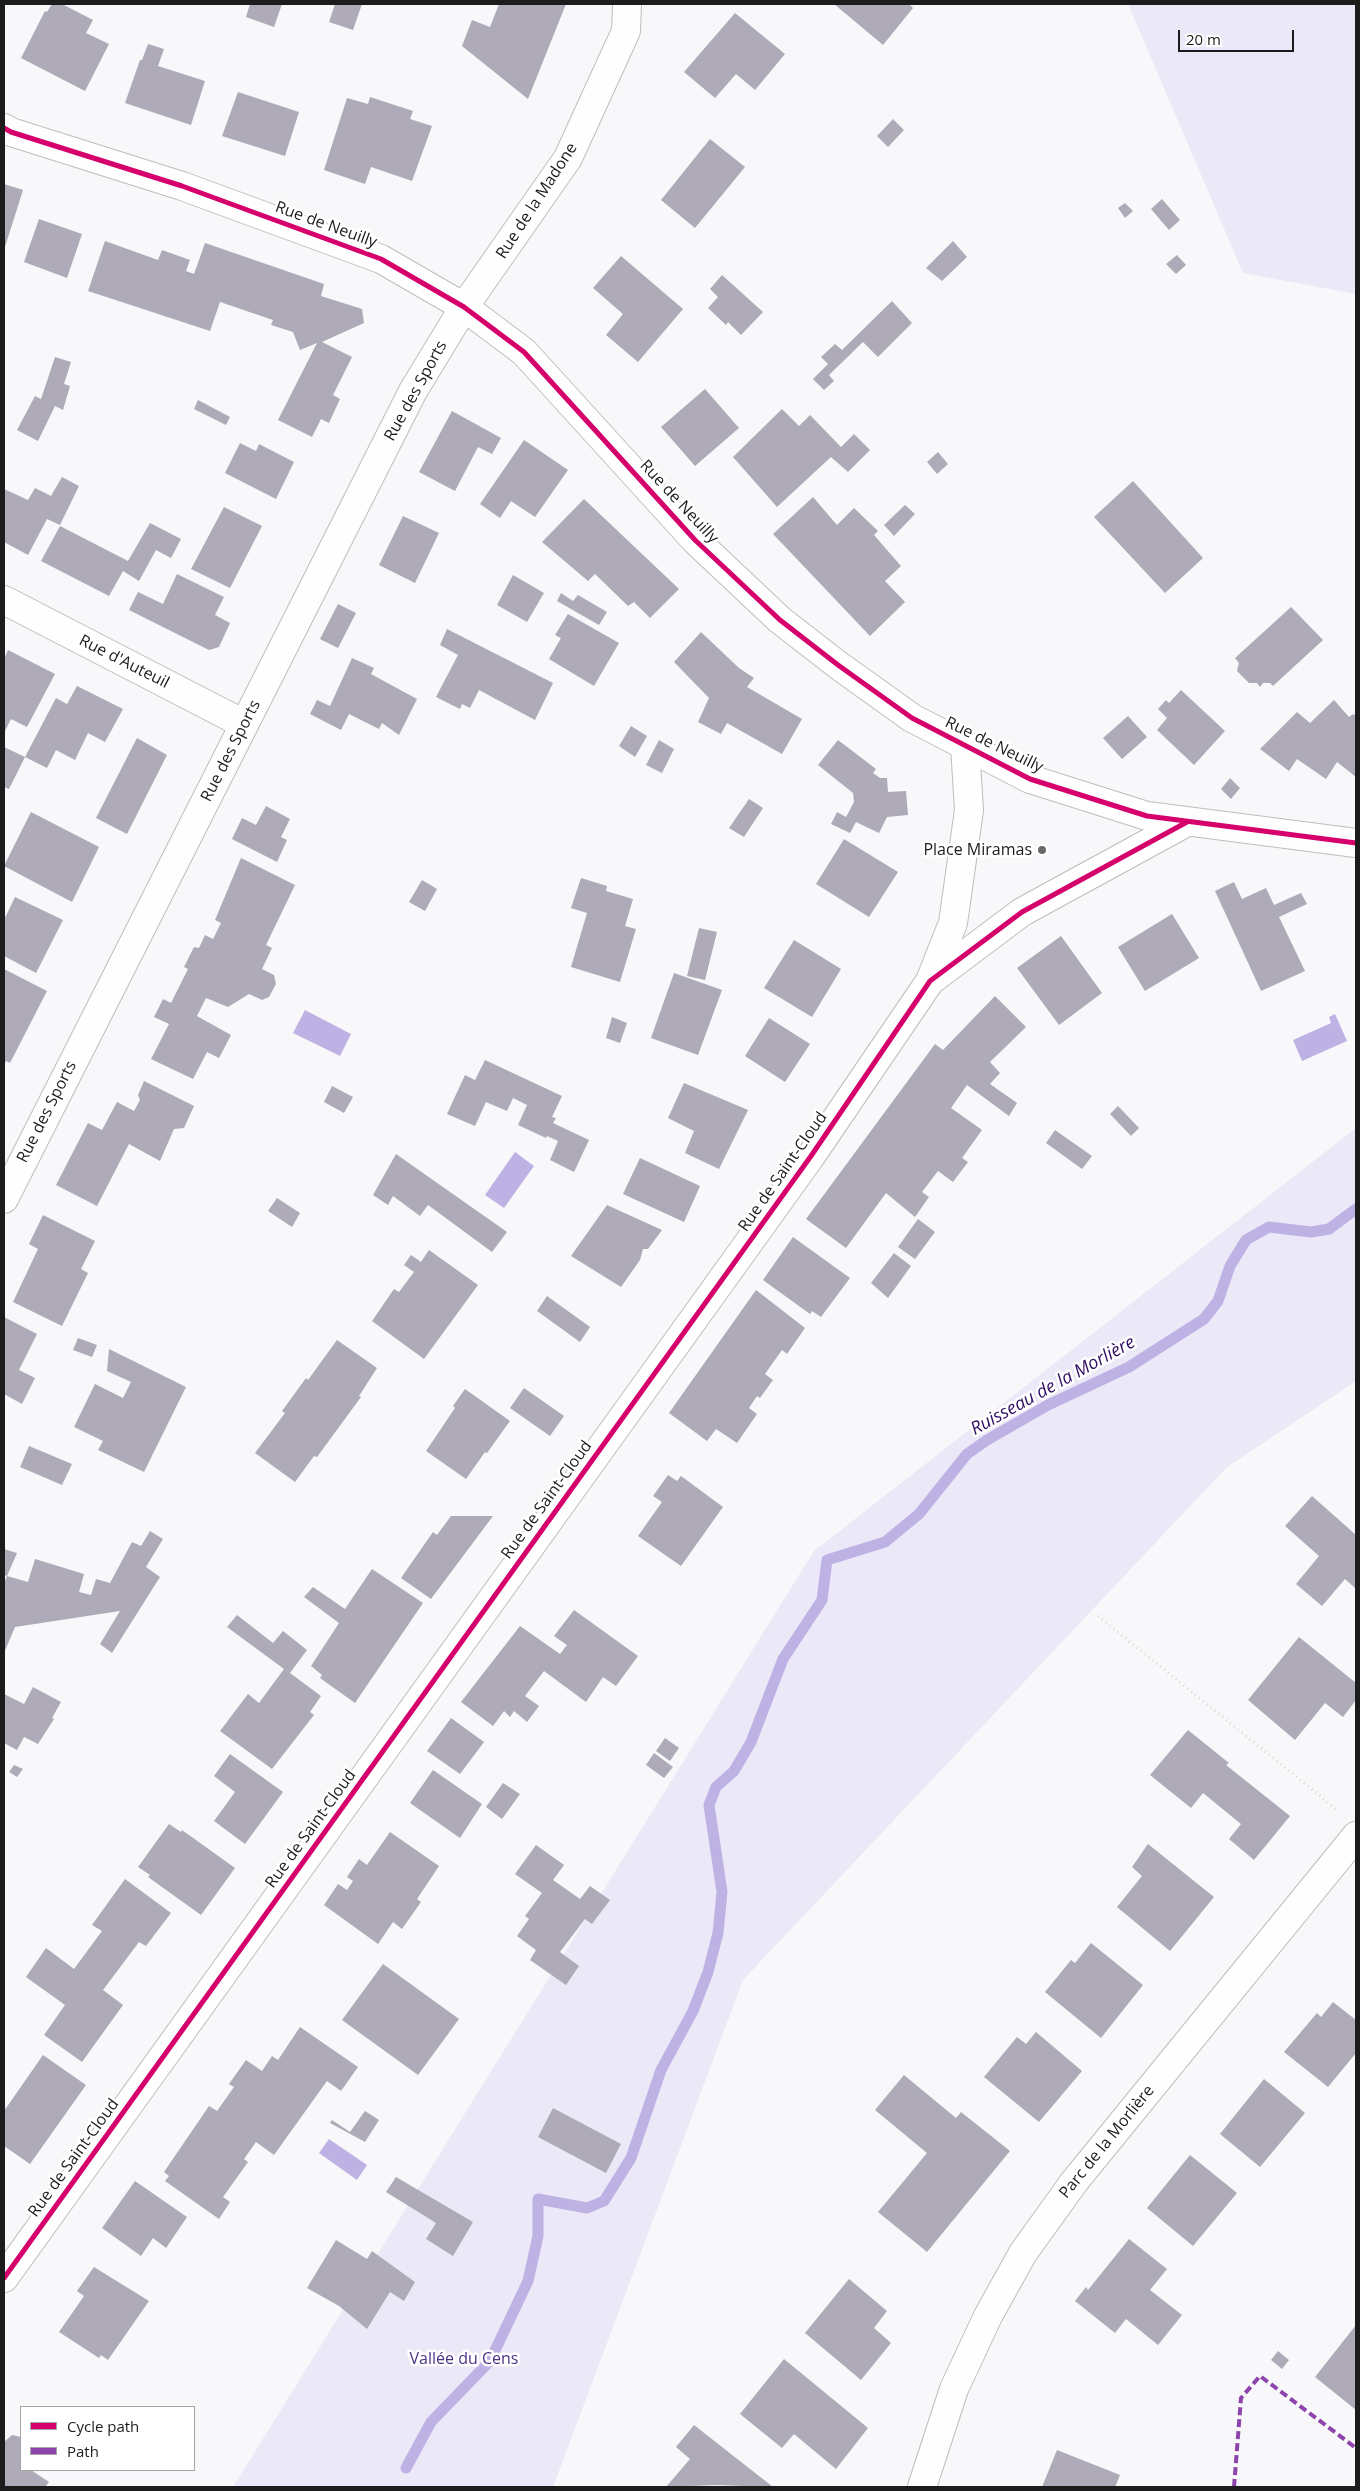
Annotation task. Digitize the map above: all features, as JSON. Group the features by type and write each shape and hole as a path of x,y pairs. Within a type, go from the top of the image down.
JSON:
{"street":[{"name":"Rue de la Madone","path":"464,307 568,158 626,31 628,4"},
{"name":"Rue de Neuilly","path":"4,128 11,132 182,186 381,258 464,307 524,352 695,540 780,620 838,665 912,718 1030,779 1147,816 1356,843"},
{"name":"Rue des Sports","path":"4,1198 413,391 464,307"},
{"name":"Rue d'Auteuil","path":"4,600 244,724"},
{"name":"Rue de Saint-Cloud","path":"4,2278 811,1156 930,981 953,923 969,810 965,746"},
{"name":"Rue de Saint-Cloud","path":"930,981 1022,912 1187,822"},
{"name":"Parc de la Morlière","path":"922,2487 954,2389 988,2316 1023,2253 1074,2182 1356,1836"}],"path":[{"path":"1098,1616 1341,1813"}],"green space":[{"path":"1128,4 1356,4 1356,294 1243,273"},
{"name":"Vallée du Cens","path":"1356,1128 1356,1381 1227,1467 743,1980 553,2487 233,2487 814,1551"}],"shaded area":[{"path":"305,1010 351,1034 340,1056 293,1033"},
{"path":"1335,1014 1347,1041 1302,1061 1293,1040 1331,1023 1329,1017"},
{"path":"515,1152 534,1166 504,1208 485,1195"},
{"path":"329,2139 367,2165 357,2180 319,2153"}],"building":[{"path":"52,4 62,4 93,20 86,33 109,44 85,91 21,58 45,11 47,12"},
{"path":"250,4 282,4 274,27 246,17"},
{"path":"335,4 362,4 353,30 329,22"},
{"path":"499,4 566,4 528,99 462,46 472,20 490,27"},
{"path":"834,4 909,4 913,8 883,45"},
{"path":"735,13 785,54 755,90 736,74 715,98 684,72"},
{"path":"148,44 164,49 158,66 205,81 191,125 125,103 140,60 142,60"},
{"path":"238,92 299,112 285,156 222,136"},
{"path":"370,97 413,111 410,119 432,126 412,181 371,167 365,184 324,170 347,98 368,104"},
{"path":"893,119 904,130 888,147 877,136"},
{"path":"710,139 745,167 695,228 661,200"},
{"path":"4,184 23,190 4,250"},
{"path":"1162,199 1180,220 1169,230 1151,209"},
{"path":"1125,203 1133,211 1125,218 1118,208"},
{"path":"39,219 82,234 67,278 24,262"},
{"path":"105,241 158,260 162,250 190,260 186,271 194,274 205,243 324,284 321,296 362,309 364,323 322,342 352,357 333,395 340,399 329,423 321,419 312,437 278,420 317,343 300,350 293,332 271,325 273,320 220,302 210,331 88,291"},
{"path":"953,241 967,257 942,281 926,268"},
{"path":"1177,255 1186,265 1176,274 1166,264"},
{"path":"621,256 683,309 638,362 606,335 623,314 593,288"},
{"path":"722,275 763,312 741,335 728,322 726,325 708,308 718,297 710,289"},
{"path":"892,301 912,323 878,357 863,342 829,375 834,381 824,390 813,379 828,364 821,357 835,344 842,350"},
{"path":"55,357 71,362 64,384 70,386 63,410 55,406 38,441 17,430 35,396 41,399"},
{"path":"705,389 739,428 695,466 661,427"},
{"path":"198,400 230,417 226,425 194,409"},
{"path":"782,409 799,426 810,415 841,447 854,434 870,450 848,472 831,457 777,507 733,457"},
{"path":"452,411 501,438 492,454 478,447 455,491 419,472"},
{"path":"524,440 568,470 535,517 511,501 500,518 480,504"},
{"path":"240,443 256,451 259,444 294,462 276,499 225,473"},
{"path":"938,452 948,464 937,474 927,462"},
{"path":"62,477 79,486 60,525 47,519 28,555 4,542 4,489 28,500 35,488 51,496"},
{"path":"1133,481 1203,558 1165,593 1094,517"},
{"path":"813,497 837,525 854,508 878,531 874,535 901,566 885,581 905,602 870,636 773,534"},
{"path":"584,499 679,589 650,618 634,602 628,606 595,574 588,581 542,542"},
{"path":"905,505 915,514 894,536 884,525"},
{"path":"224,507 262,526 230,588 191,569"},
{"path":"403,516 439,533 415,583 379,565"},
{"path":"150,523 181,539 171,558 156,550 139,581 123,571 109,596 41,561 60,526 128,561"},
{"path":"177,574 224,597 215,615 230,623 219,647 209,650 129,610 138,592 163,604"},
{"path":"513,575 544,593 527,622 497,605"},
{"path":"561,593 573,601 578,595 607,612 599,625 557,601"},
{"path":"338,604 356,613 338,648 320,639"},
{"path":"1291,607 1323,640 1273,686 1270,683 1263,683 1260,687 1257,683 1249,683 1237,671 1239,663 1235,658"},
{"path":"568,614 619,643 594,686 549,659 561,638 555,635"},
{"path":"447,629 553,683 535,720 479,690 470,708 462,704 460,709 436,697 458,655 440,645"},
{"path":"701,632 739,668 754,678 747,687 802,719 782,754 727,723 721,734 698,722 709,698 674,662"},
{"path":"8,650 55,674 27,727 11,719 4,733 4,659"},
{"path":"352,658 374,668 371,674 417,699 399,735 382,723 379,729 349,714 341,730 310,714 317,700 330,706"},
{"path":"77,686 123,709 105,742 88,733 75,760 56,750 47,768 25,757 56,698 67,704"},
{"path":"1181,690 1225,731 1194,765 1157,730 1167,718 1158,709 1166,700 1169,703"},
{"path":"1334,700 1349,717 1353,714 1356,716 1356,777 1337,762 1326,779 1297,759 1289,771 1260,749 1297,712 1310,723"},
{"path":"1128,716 1147,737 1122,759 1103,738"},
{"path":"631,726 647,736 635,757 619,746"},
{"path":"137,738 167,755 127,834 96,818"},
{"path":"659,740 674,749 662,773 646,765"},
{"path":"838,740 876,769 873,773 880,778 887,778 888,792 906,791 908,815 887,817 879,833 856,822 850,833 831,824 837,812 846,817 854,802 853,793 818,765"},
{"path":"4,747 25,757 9,789 4,787"},
{"path":"1230,778 1240,788 1231,799 1221,789"},
{"path":"749,799 763,808 744,837 729,828"},
{"path":"266,806 290,819 281,837 287,840 277,862 232,839 242,818 256,825"},
{"path":"31,812 99,847 72,902 4,866"},
{"path":"844,839 898,872 869,917 816,884"},
{"path":"241,858 295,885 266,945 272,948 262,969 274,975 276,984 269,997 262,1000 249,994 228,1007 206,998 197,1016 231,1035 219,1058 207,1052 193,1079 151,1059 169,1024 154,1017 163,999 171,1003 188,969 184,967 194,947 199,948 205,935 213,939 221,923 215,920"},
{"path":"581,878 607,886 606,891 633,899 625,926 636,929 620,982 571,967 587,913 571,908"},
{"path":"422,880 437,889 425,911 409,902"},
{"path":"1234,882 1242,899 1266,888 1274,905 1301,893 1307,904 1279,917 1305,971 1261,991 1215,891"},
{"path":"15,897 63,920 36,973 4,956 4,920"},
{"path":"1172,914 1199,958 1145,991 1118,947"},
{"path":"699,928 717,932 705,980 687,976"},
{"path":"1061,936 1102,993 1059,1025 1017,968"},
{"path":"794,940 841,969 812,1017 764,988"},
{"path":"4,969 47,991 10,1063 6,1061 4,1065"},
{"path":"674,973 722,990 698,1055 651,1038"},
{"path":"995,996 1026,1027 990,1062 1000,1073 990,1084 1017,1103 1009,1116 967,1085 951,1108 982,1130 962,1158 968,1162 953,1182 938,1171 922,1192 929,1197 915,1217 886,1193 846,1248 806,1219 935,1044 943,1050"},
{"path":"612,1017 627,1023 620,1043 606,1038"},
{"path":"769,1018 810,1044 785,1082 745,1056"},
{"path":"485,1060 562,1096 552,1117 556,1118 553,1123 589,1140 574,1172 550,1160 558,1141 547,1136 546,1138 518,1125 527,1105 513,1098 507,1111 486,1102 475,1126 447,1114 465,1075 475,1080"},
{"path":"144,1081 194,1106 184,1128 174,1129 160,1161 129,1144 97,1206 56,1185 88,1123 102,1130 117,1102 134,1111 140,1100 138,1095"},
{"path":"684,1083 748,1110 719,1169 685,1153 694,1131 668,1118"},
{"path":"332,1086 353,1097 344,1113 324,1102"},
{"path":"1118,1106 1139,1128 1131,1136 1110,1114"},
{"path":"1055,1130 1092,1156 1082,1169 1046,1143"},
{"path":"396,1154 507,1232 492,1252 428,1205 420,1216 393,1196 388,1205 373,1195"},
{"path":"640,1158 700,1186 684,1222 623,1194"},
{"path":"277,1198 300,1213 292,1227 268,1211"},
{"path":"607,1205 662,1230 648,1249 643,1249 640,1260 621,1287 571,1256"},
{"path":"43,1215 95,1241 81,1269 88,1273 62,1326 13,1302 38,1249 29,1244"},
{"path":"918,1219 935,1232 915,1259 898,1247"},
{"path":"793,1237 850,1278 821,1317 812,1311 810,1314 763,1280"},
{"path":"429,1250 478,1285 424,1359 372,1321 394,1289 399,1292 414,1272 404,1265 411,1255 421,1262"},
{"path":"894,1253 911,1266 888,1298 871,1283"},
{"path":"756,1290 805,1328 787,1354 782,1350 765,1374 773,1380 760,1398 757,1396 749,1408 757,1414 737,1443 716,1429 707,1441 669,1413"},
{"path":"547,1296 590,1327 580,1342 537,1311"},
{"path":"4,1317 37,1334 19,1370 35,1378 22,1404 4,1394"},
{"path":"78,1338 97,1345 92,1357 73,1350"},
{"path":"337,1340 377,1368 359,1396 361,1397 317,1457 314,1456 295,1482 255,1453 285,1413 282,1411 306,1378 308,1380"},
{"path":"109,1349 186,1387 144,1472 98,1450 103,1441 74,1427 95,1384 123,1398 131,1382 107,1371"},
{"path":"524,1388 564,1416 550,1436 510,1408"},
{"path":"465,1389 510,1421 466,1479 426,1451 455,1408 453,1406"},
{"path":"29,1446 72,1464 62,1485 20,1467"},
{"path":"668,1475 677,1481 681,1476 723,1507 681,1566 638,1536 662,1502 653,1496"},
{"path":"1312,1496 1356,1535 1356,1589 1345,1579 1322,1606 1296,1584 1319,1556 1285,1526"},
{"path":"451,1516 493,1516 431,1599 401,1578 433,1532 437,1535"},
{"path":"150,1531 163,1539 146,1567 160,1577 112,1653 100,1644 120,1611 15,1627 4,1653 4,1583 7,1576 28,1582 35,1559 84,1574 79,1592 91,1595 96,1579 110,1583 132,1542 141,1546"},
{"path":"4,1549 17,1553 7,1576 4,1575"},
{"path":"372,1569 423,1603 355,1703 320,1678 322,1675 311,1666 339,1623 304,1597 313,1587 345,1609"},
{"path":"574,1610 638,1656 616,1686 603,1677 586,1702 544,1671 525,1696 539,1706 527,1722 514,1711 510,1717 504,1711 493,1726 461,1702 520,1626 560,1654 567,1645 554,1636"},
{"path":"237,1615 273,1643 283,1631 307,1650 290,1673 321,1696 310,1712 314,1715 272,1769 220,1731 248,1694 259,1703 284,1669 227,1627"},
{"path":"1299,1637 1356,1683 1356,1700 1343,1717 1325,1703 1295,1740 1248,1700"},
{"path":"33,1687 61,1702 52,1718 54,1719 38,1744 24,1737 17,1750 4,1743 4,1694 24,1704"},
{"path":"451,1718 484,1742 460,1774 427,1751"},
{"path":"1188,1730 1229,1763 1226,1765 1290,1816 1254,1860 1229,1839 1241,1824 1203,1793 1191,1808 1150,1775"},
{"path":"665,1738 679,1748 670,1761 656,1751"},
{"path":"654,1753 673,1767 664,1778 646,1765"},
{"path":"230,1754 283,1792 245,1844 214,1821 235,1792 214,1776"},
{"path":"14,1765 23,1769 17,1777 9,1772"},
{"path":"433,1770 482,1804 460,1838 410,1803"},
{"path":"503,1783 520,1794 502,1819 486,1807"},
{"path":"169,1824 181,1832 182,1830 235,1868 201,1915 148,1877 150,1875 138,1867"},
{"path":"390,1832 439,1866 417,1899 421,1902 402,1929 393,1922 378,1944 324,1905 338,1884 347,1890 353,1881 347,1877 359,1859 367,1865"},
{"path":"1148,1844 1214,1897 1170,1951 1117,1907 1142,1876 1132,1867"},
{"path":"536,1845 564,1865 553,1880 580,1899 590,1886 610,1900 592,1924 585,1919 560,1952 579,1966 566,1985 530,1960 536,1950 517,1936 529,1919 525,1916 542,1893 515,1874"},
{"path":"125,1879 171,1913 146,1946 139,1942 103,1990 123,2005 82,2062 44,2035 65,2005 26,1977 46,1948 74,1969 102,1931 92,1925"},
{"path":"1091,1943 1143,1985 1101,2038 1045,1992 1071,1960 1075,1963"},
{"path":"383,1964 459,2019 418,2075 342,2020"},
{"path":"1333,2002 1356,2020 1356,2053 1328,2087 1284,2052 1317,2013 1321,2017"},
{"path":"300,2027 358,2067 341,2091 327,2081 274,2155 256,2142 244,2159 248,2162 223,2197 230,2202 219,2219 165,2181 169,2176 164,2172 209,2106 217,2111 234,2087 229,2084 246,2060 262,2071 272,2056 278,2060"},
{"path":"1036,2032 1082,2071 1039,2122 984,2077 1017,2037 1026,2044"},
{"path":"43,2055 86,2085 30,2164 4,2146 4,2111"},
{"path":"904,2075 956,2118 961,2112 1010,2151 927,2252 878,2212 927,2153 875,2110"},
{"path":"1264,2079 1305,2113 1260,2167 1220,2134"},
{"path":"553,2108 621,2144 606,2173 538,2137"},
{"path":"365,2111 379,2120 365,2142 330,2123 332,2120 350,2132"},
{"path":"1190,2155 1237,2193 1193,2246 1147,2208"},
{"path":"396,2177 473,2222 453,2256 426,2239 436,2223 386,2192"},
{"path":"135,2181 187,2217 166,2248 153,2238 141,2256 102,2228"},
{"path":"1129,2239 1167,2269 1150,2290 1182,2315 1158,2345 1126,2319 1115,2333 1075,2301 1086,2287 1088,2290"},
{"path":"336,2240 367,2259 372,2251 415,2282 404,2301 390,2292 367,2329 339,2306 307,2288"},
{"path":"94,2267 149,2301 108,2360 101,2355 99,2358 59,2332 84,2296 77,2291"},
{"path":"849,2279 887,2311 874,2328 891,2343 861,2380 805,2333"},
{"path":"1356,2325 1356,2410 1315,2377"},
{"path":"1278,2351 1289,2360 1282,2369 1271,2360"},
{"path":"784,2359 868,2428 836,2469 794,2434 782,2448 740,2414"},
{"path":"694,2425 773,2487 716,2485 666,2487 690,2459 676,2447"},
{"path":"12,2435 20,2437 20,2471 32,2471 49,2482 45,2487 4,2487 4,2442"},
{"path":"1057,2450 1120,2475 1115,2487 1042,2487"}],"waterway":[{"name":"Ruisseau de la Morlière","path":"406,2468 431,2422 490,2361 528,2281 538,2236 538,2199 587,2208 604,2201 631,2158 661,2070 693,2011 708,1972 718,1933 722,1892 709,1805 716,1787 734,1771 751,1742 783,1659 822,1600 827,1560 885,1542 919,1514 967,1454 987,1440 1048,1405 1129,1367 1204,1319 1218,1301 1230,1266 1246,1240 1269,1227 1311,1232 1329,1229 1356,1209"}],"marked path":[{"path":"1234,2487 1241,2398 1260,2376 1356,2448"}],"cycle path":[{"path":"4,128 11,132 182,186 381,259 464,307 524,352 695,540 780,620 838,665 912,718 1030,779 1147,816 1356,843"},
{"path":"4,2278 811,1156 930,981 1022,912 1187,822"}],"place":[{"name":"Place Miramas","path":"1042,850"}]}
